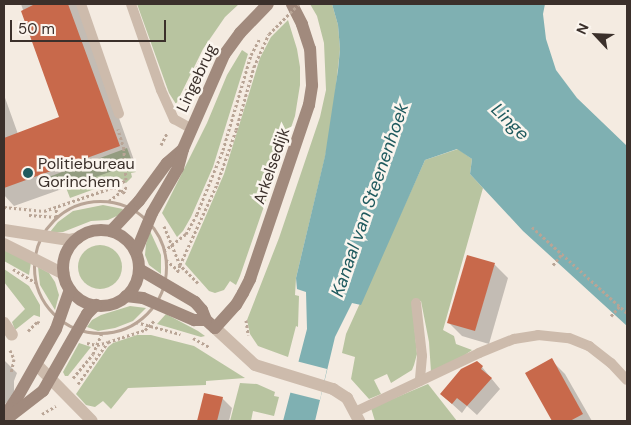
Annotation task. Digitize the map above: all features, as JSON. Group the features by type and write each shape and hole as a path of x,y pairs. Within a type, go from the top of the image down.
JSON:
{"main road":[{"name":"Lingebrug","path":"136,252 152,213 178,168 183,149 224,55 256,15 268,4"},
{"name":"Arkelsedijk","path":"210,324 236,305 250,279 309,105 312,85 310,49 302,24 292,4"},
{"name":"Lingebrug","path":"111,231 139,201 167,163 183,149"},
{"path":"111,231 128,241 136,252 139,269 137,281 126,296 112,304 96,305 78,298 70,288 64,274 64,262 68,251 78,238 90,232 111,231"},
{"path":"139,269 195,302 210,324"},
{"path":"4,417 37,365 56,329 70,288"},
{"path":"126,296 143,298 194,320 210,324"},
{"path":"4,421 36,397 51,379 87,314 96,305"}],"street":[{"path":"4,230 41,237 70,240 78,238"},
{"path":"4,244 64,274"},
{"path":"4,323 12,334"},
{"path":"210,324 256,364 292,377 328,386 347,398 357,416"},
{"path":"37,365 92,421"}],"lane":[{"path":"81,4 117,118"},
{"path":"130,4 161,90 174,119 192,129"},
{"path":"416,303 422,356 420,381"},
{"path":"357,416 420,381 514,339 538,335 569,338 589,346 611,363 627,380"}],"path":[{"path":"199,284 180,265 217,184 236,130 254,67 269,34 299,4"},
{"path":"164,251 186,234 197,214 223,150 251,56 266,29"},
{"path":"114,187 126,180 124,149 117,118"},
{"path":"56,208 56,217"},
{"path":"532,226 627,313"},
{"path":"552,264 562,254"},
{"path":"166,260 178,270 173,288"},
{"path":"12,268 35,282"},
{"path":"611,316 620,306"},
{"path":"65,393 91,369 108,342 145,330 164,307"},
{"path":"38,417 58,405 93,354 102,333 123,328 136,322 194,338 214,351"},
{"path":"8,348 14,359 8,381"}],"green space":[{"path":"137,4 239,4 225,17 203,49 176,104 169,93"},
{"path":"310,4 332,4 338,25 340,49 332,123 296,278 295,295 299,296 298,327 296,326 288,357 258,346 250,334 247,320 279,238 320,117 326,90 324,43 317,16"},
{"path":"288,20 297,49 300,67 300,85 295,116 236,285 230,281 224,290 215,293 209,291 185,264 224,174 260,58 271,37"},
{"path":"242,50 248,54 213,167 191,217 177,237 162,213 207,123 227,75"},
{"path":"127,148 136,172 131,173 132,177 126,183 122,179 70,198 65,185 51,189 46,178"},
{"path":"458,149 472,159 470,174 483,188 443,330 454,336 456,344 472,350 459,359 431,372 429,342 421,301 412,302 417,354 412,370 391,383 387,374 374,380 381,394 369,399 351,379 355,357 342,353 346,334 425,160"},
{"path":"103,205 123,209 119,215 108,220 91,221 63,232 50,232 58,222 73,211"},
{"path":"150,231 161,255 161,274 149,265 145,255"},
{"path":"100,245 112,249 118,255 122,267 118,279 112,285 100,289 88,285 82,279 78,267 82,255 88,249"},
{"path":"4,250 31,262 29,275 4,261"},
{"path":"38,267 49,273 55,282 59,295 55,310 40,285"},
{"path":"4,269 29,286 40,305 40,317 34,315 15,330 12,322 25,309 4,282"},
{"path":"130,306 146,308 133,321 115,328 98,331 87,327 92,320 101,315"},
{"path":"166,314 205,336 201,337 157,324"},
{"path":"137,335 151,335 194,346 245,378 206,381 206,385 128,388 111,409 103,401 95,407 86,405 76,394 108,347 113,343"},
{"path":"79,343 91,347 68,376 65,376 63,372"},
{"path":"240,383 257,384 275,392 274,396 279,397 274,416 253,411 251,421 230,421"},
{"path":"428,384 457,421 375,421 371,408"}],"water":[{"path":"332,4 545,4 543,14 546,39 556,70 577,98 627,146 627,326 523,231 470,174 472,159 457,149 425,160 361,305 352,303 335,337 315,421 283,421 307,329 306,292 297,289 296,278 325,156 338,70 340,49 338,25"}],"pier":[{"path":"296,361 327,369 320,400 288,392"}],"building":[{"path":"35,4 68,4 120,146 4,188 4,138 59,117 21,11"},
{"path":"467,255 495,263 475,331 447,323"},
{"path":"552,358 583,414 570,421 552,421 525,373"},
{"path":"477,361 483,366 481,369 492,378 467,406 457,398 452,404 440,394 461,369"},
{"path":"204,393 223,397 217,421 197,421"}],"place":[{"name":"Politiebureau Gorinchem","path":"28,173"}],"water label":[{"name":"Linge","path":"510,122"},
{"name":"Kanaal van Steenenhoek","path":"370,200"}]}
